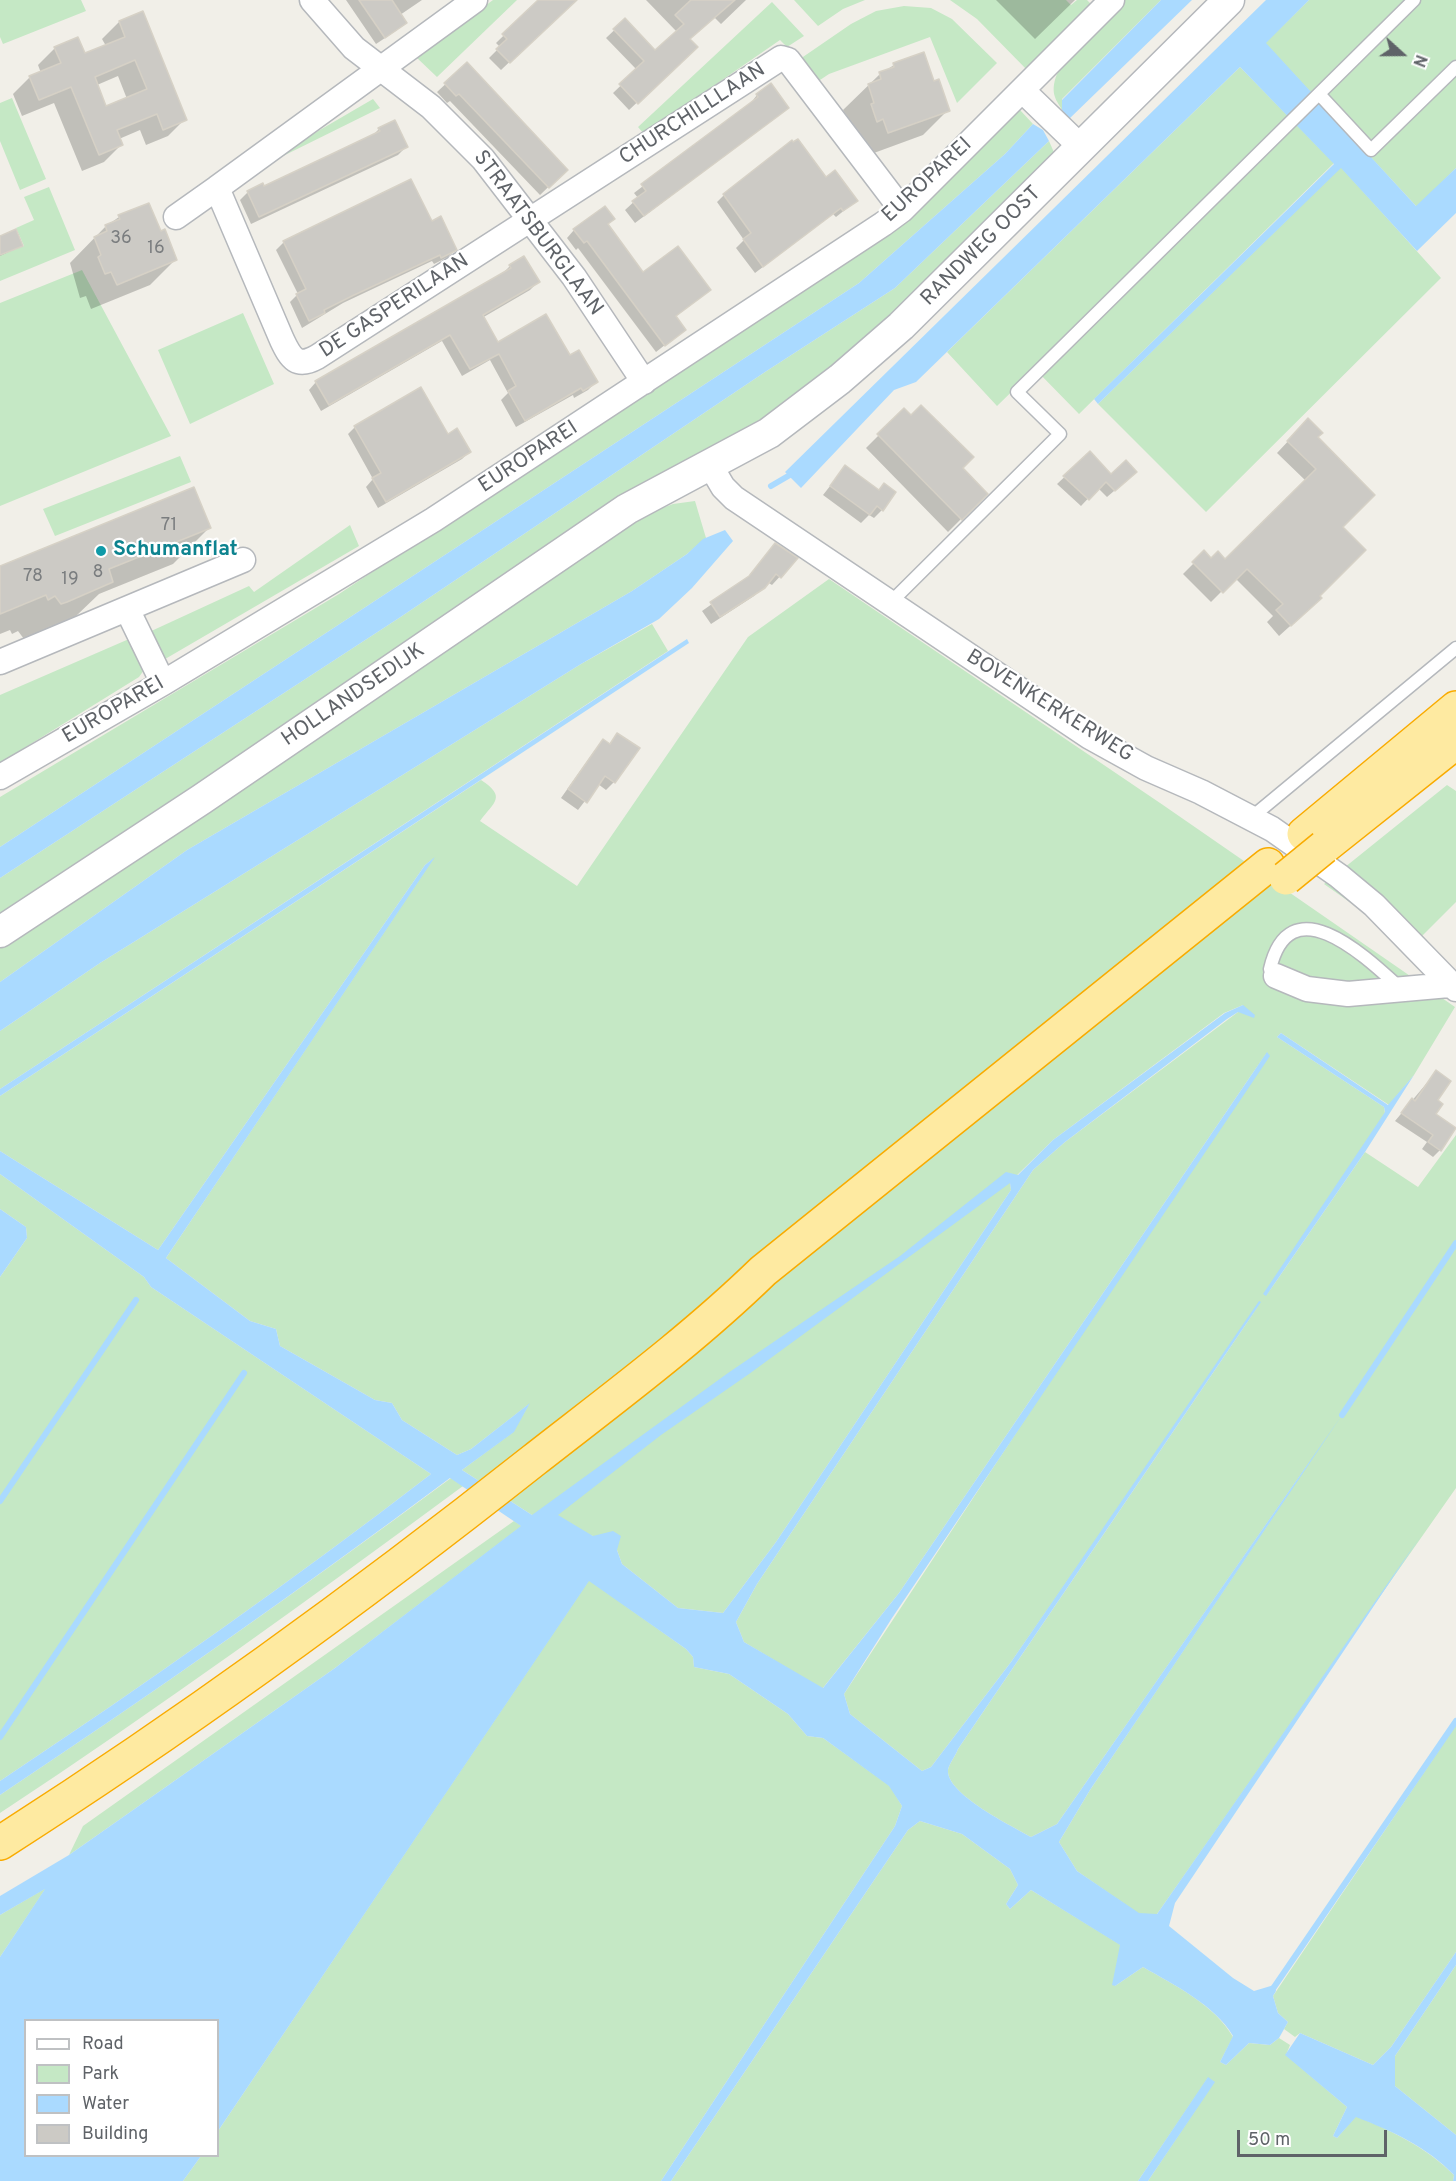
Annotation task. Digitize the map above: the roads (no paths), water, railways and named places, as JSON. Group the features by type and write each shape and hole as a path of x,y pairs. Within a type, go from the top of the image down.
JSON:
{"highway":[{"path":"0,1843 127,1762 475,1509 718,1314 763,1271 1314,841 1456,708"},
{"path":"1314,841 1456,742"}],"street":[{"name":"STRAATSBURGLAAN","path":"312,0 354,48 431,107 483,159 533,220 644,382"},
{"path":"176,217 475,0"},
{"name":"EUROPAREI","path":"0,777 163,683 443,514 760,307 902,210 1112,0"},
{"name":"RANDWEG OOST","path":"710,465 769,433 840,379 902,326 1229,0"},
{"name":"CHURCHILLLAAN","path":"533,220 781,58 788,60 902,210"},
{"path":"1023,91 1082,148"},
{"name":"DE GASPERILAAN","path":"217,188 292,359 306,363 533,220"},
{"name":"BOVENKERKERWEG","path":"710,465 723,487 734,498 1090,737 1146,768 1252,817 1339,876 1374,905 1453,987"},
{"name":"HOLLANDSEDIJK","path":"0,932 202,799 627,509 710,465"},
{"path":"0,662 243,560"},
{"path":"127,609 163,683"},
{"name":"BOVENKERKERWEG","path":"1276,976 1307,989 1348,994 1400,988 1453,987"}],"lane":[{"path":"890,603 1060,434 1017,392 1414,0"},
{"path":"1319,94 1371,150 1456,67"},
{"path":"1252,817 1456,648"},
{"path":"1276,976 1270,969 1275,949 1295,932 1323,930 1357,948 1400,988"}],"water":[{"path":"1161,0 1192,0 1069,119 1062,110 1062,100"},
{"path":"1266,0 1309,0 1266,43 1416,206 1456,168 1456,213 1417,251 1341,168 1098,404 1094,399 1334,164 1240,67 916,382 894,390 801,488 785,472"},
{"path":"1033,124 1043,130 1049,141 895,288 765,372 399,618 0,878 0,847 859,283 1005,154"},
{"path":"725,530 733,541 692,588 659,619 581,664 100,963 0,1031 0,982 187,850 632,591 687,554 703,539"},
{"path":"687,639 689,643 0,1096 0,1089"},
{"path":"435,857 166,1258 250,1321 276,1329 280,1346 375,1400 392,1403 402,1420 457,1455 471,1449 530,1403 514,1432 462,1470 532,1515 728,1373 900,1256 1006,1172 1018,1175 1053,1140 1225,1013 1243,1005 1255,1015 1254,1018 1238,1012 1227,1019 1065,1142 1033,1170 757,1584 736,1622 744,1642 823,1688 899,1593 1267,1052 1270,1056 892,1618 844,1694 850,1714 922,1771 931,1767 1011,1662 1259,1301 1261,1302 958,1749 948,1770 950,1779 968,1799 1031,1837 1057,1824 1342,1415 1090,1790 1059,1842 1077,1871 1139,1913 1157,1914 1420,1537 1175,1903 1169,1926 1233,1978 1254,1991 1274,1985 1276,1991 1273,1996 1278,2013 1288,2022 1279,2038 1270,2045 1249,2043 1226,2065 1220,2062 1233,2036 1205,2005 1143,1967 1115,1986 1112,1985 1120,1945 1031,1890 1010,1909 1006,1904 1018,1885 1010,1869 962,1834 920,1821 908,1830 671,2181 661,2181 895,1826 902,1806 889,1786 823,1738 807,1736 788,1714 729,1674 694,1667 693,1657 686,1649 589,1581 219,2130 219,2019 24,2019 24,2157 200,2157 183,2181 0,2181 0,1957 45,1889 0,1915 0,1896 69,1855 335,1668 521,1526 450,1478 227,1640 0,1795 0,1781 218,1631 431,1474 151,1287 144,1277 0,1174 0,1151 158,1250 425,865","holes":["1010,1183 1011,1190 776,1542 723,1613 678,1608 622,1564 617,1550 621,1536 613,1531 593,1536 558,1515 661,1435 749,1374"]},
{"path":"1281,1033 1388,1105 1414,1075 1365,1152 1266,1296 1263,1294 1385,1112 1384,1107 1277,1037"},
{"path":"0,1209 26,1227 27,1238 0,1277"},
{"path":"1456,1952 1456,1965 1395,2056 1395,2086 1456,2135 1456,2181 1453,2181 1454,2175 1421,2148 1396,2134 1356,2117 1337,2138 1333,2136 1347,2107 1285,2055 1300,2033 1373,2065 1391,2047"},
{"path":"1208,2077 1215,2082 1148,2181 1138,2181"}],"waterway":[{"path":"771,486 795,472"},
{"path":"1342,1415 1456,1243"},
{"path":"0,1501 136,1300"},
{"path":"0,1737 244,1373"},
{"path":"1270,1993 1456,1721"}],"place":[{"name":"Schumanflat","path":"101,551"}]}
